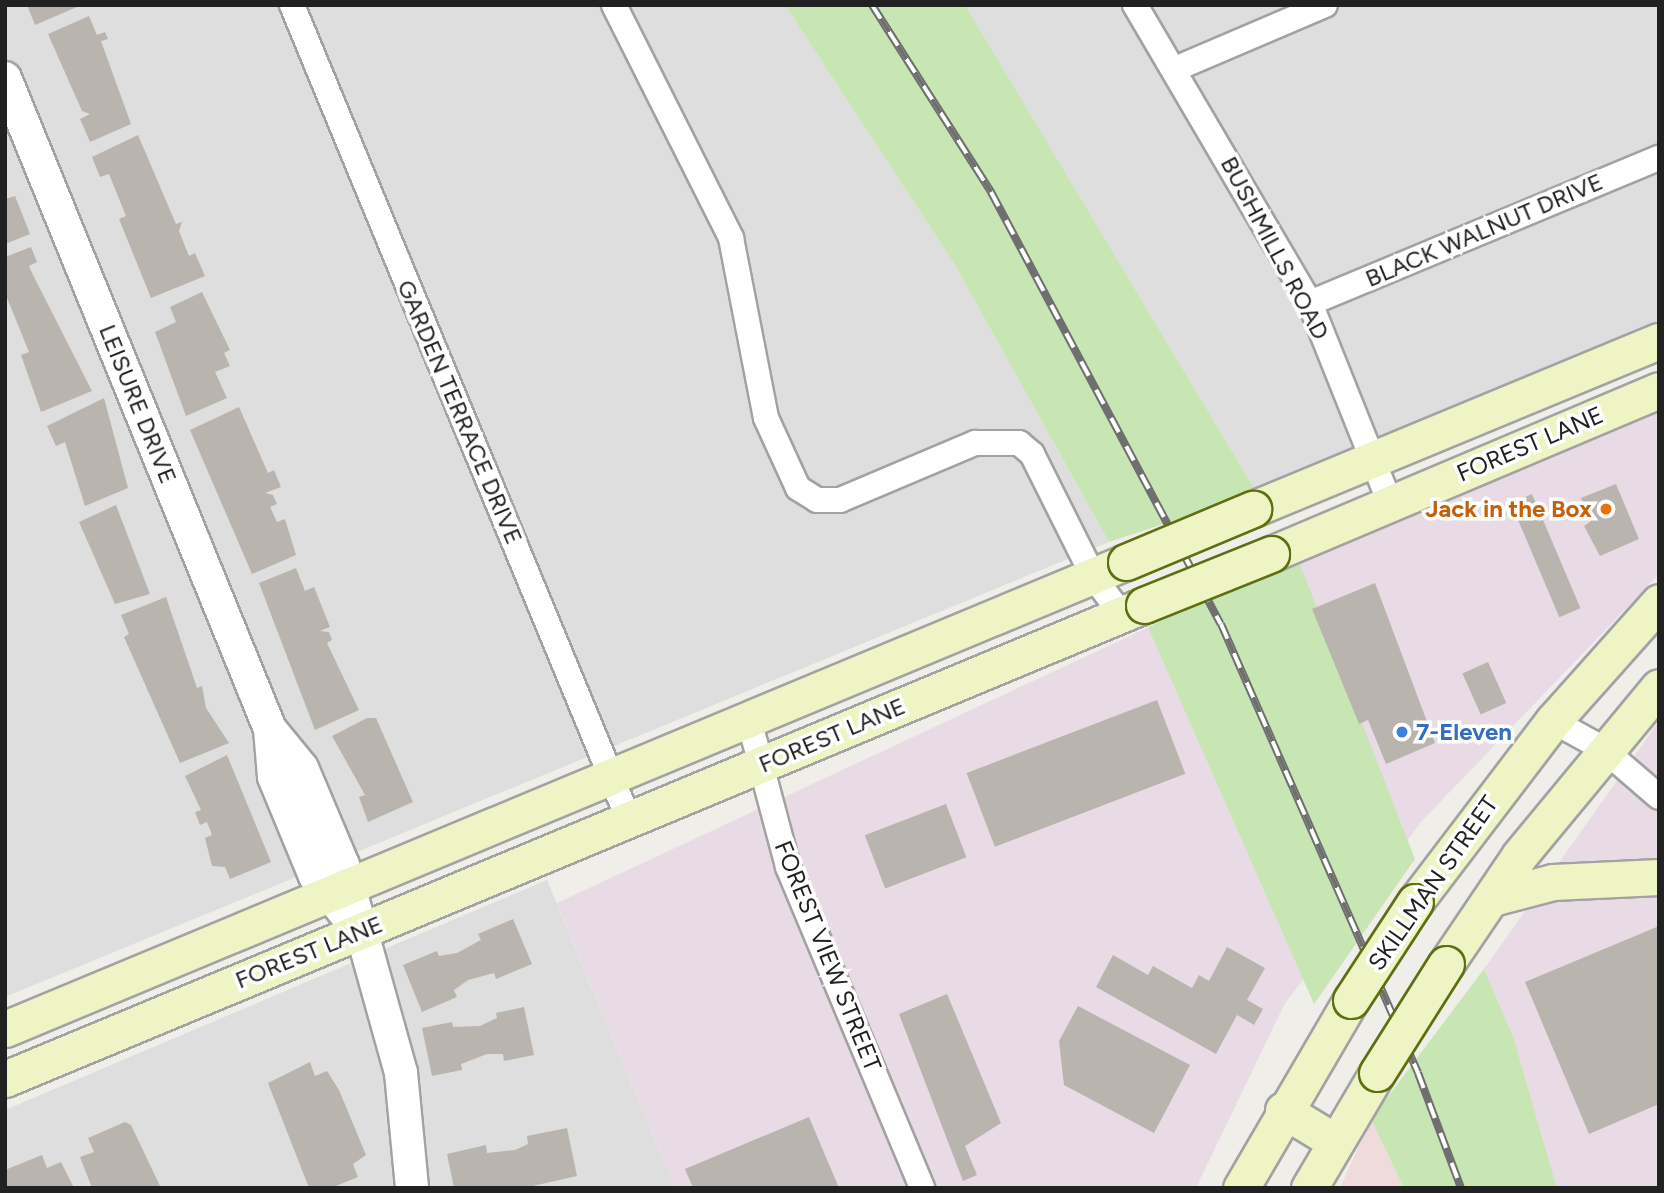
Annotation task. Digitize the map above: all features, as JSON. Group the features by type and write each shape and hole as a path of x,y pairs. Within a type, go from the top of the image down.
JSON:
{"main road":[{"name":"FOREST LANE","path":"5,1029 612,779 1659,341"},
{"path":"1644,396 1636,373 1659,364"},
{"name":"FOREST LANE","path":"5,1079 1271,554 1644,396"},
{"name":"SKILLMAN STREET","path":"1241,1188 1283,1110 1415,902 1553,722 1659,602"},
{"path":"1309,1188 1334,1141 1446,964 1492,898 1602,748 1659,687"},
{"path":"1492,898 1553,882 1659,877"},
{"path":"1283,1110 1334,1141"}],"street":[{"name":"GARDEN TERRACE DRIVE","path":"292,5 629,820"},
{"path":"614,5 731,238 766,418 798,488 817,500 840,500 975,443 1019,443 1032,454 1093,576 1133,610"},
{"name":"BUSHMILLS ROAD","path":"1135,5 1310,303 1376,458 1390,503"},
{"path":"1175,69 1325,5"},
{"name":"LEISURE DRIVE","path":"5,78 270,729 274,777 359,932 401,1073 412,1188"},
{"name":"BLACK WALNUT DRIVE","path":"1310,303 1659,158"},
{"name":"FOREST VIEW STREET","path":"749,720 788,867 922,1188"},
{"path":"1553,722 1602,748 1659,797"}],"shaded area":[{"path":"5,5 785,5 955,265 1109,542 5,997"},
{"path":"965,5 1659,5 1659,322 1257,493"},
{"path":"1659,406 1659,574 1421,822 1284,1005 1196,1188 675,1188 557,903 1297,558"},
{"path":"1659,721 1659,1188 1557,1188 1514,1039 1484,969"},
{"path":"547,880 675,1188 5,1188 5,1110"},
{"path":"1371,1119 1404,1188 1340,1188"}],"green space":[{"path":"785,5 965,5 1257,493 1109,542 955,265"},
{"path":"1297,557 1415,859 1314,1004 1148,627"},
{"path":"1484,969 1514,1039 1557,1188 1404,1188 1371,1119"}],"building":[{"path":"27,5 76,5 77,7 35,25"},
{"path":"89,16 97,35 105,32 108,39 101,41 131,124 90,142 80,119 90,114 82,111 48,34"},
{"path":"138,135 176,224 182,222 179,231 189,256 195,253 205,276 151,298 119,219 126,216 109,174 100,177 92,157"},
{"path":"15,196 30,234 5,244 5,199"},
{"path":"31,247 37,262 29,266 92,391 41,412 21,355 29,352 5,293 5,257"},
{"path":"202,292 230,350 224,353 230,366 215,372 227,398 186,416 155,332 176,322 170,307"},
{"path":"104,398 128,488 85,506 65,442 56,446 47,426"},
{"path":"239,407 268,473 274,470 281,487 265,493 273,495 277,504 270,507 277,522 285,519 296,555 252,574 190,430"},
{"name":"Jack in the Box","path":"1616,484 1639,539 1600,556 1584,526 1591,521 1581,498"},
{"path":"1532,494 1580,608 1559,617 1511,503"},
{"path":"116,505 150,594 115,604 79,522"},
{"path":"296,568 305,591 314,587 330,627 320,631 329,632 332,640 327,643 359,710 315,730 259,583"},
{"path":"1375,583 1435,743 1386,764 1368,720 1359,724 1312,609"},
{"path":"166,597 197,688 202,686 206,708 229,743 180,763 124,637 129,634 121,615"},
{"name":"7-Eleven","path":"1488,662 1506,703 1481,714 1462,673"},
{"path":"1157,700 1185,774 995,847 967,773"},
{"path":"367,718 376,718 413,802 368,822 359,797 365,795 332,736"},
{"path":"227,755 271,862 230,879 225,867 212,866 205,838 212,835 207,822 200,825 195,812 201,810 185,776"},
{"path":"946,804 966,857 885,888 865,835"},
{"path":"513,919 532,964 496,979 494,973 468,980 454,990 457,997 422,1012 403,965 437,951 439,956 457,953 481,940 478,934"},
{"path":"1659,926 1659,1104 1589,1134 1525,982"},
{"path":"1227,947 1265,968 1247,1000 1263,1009 1254,1025 1237,1015 1216,1054 1096,987 1113,955 1148,975 1153,966 1192,988 1199,975 1209,981"},
{"path":"947,994 1001,1123 965,1146 977,1175 963,1181 899,1014"},
{"path":"1078,1006 1190,1065 1154,1133 1064,1085 1059,1041"},
{"path":"524,1007 534,1055 504,1061 503,1054 487,1054 461,1064 462,1070 432,1076 422,1028 452,1022 453,1027 480,1026 497,1018 496,1013"},
{"path":"310,1062 315,1076 327,1071 339,1090 366,1155 353,1164 358,1177 331,1188 309,1188 268,1083"},
{"path":"809,1117 839,1188 693,1188 685,1169"},
{"path":"125,1122 131,1125 161,1188 92,1188 80,1157 94,1152 88,1138"},
{"path":"567,1128 577,1176 524,1188 454,1188 447,1154 486,1145 487,1153 515,1150 528,1144 527,1136"},
{"path":"42,1155 47,1168 61,1162 74,1188 5,1188 5,1170"}],"railway":[{"path":"872,5 991,192 1221,624 1418,1073 1461,1188"}],"place":[{"name":"Jack in the Box","path":"1606,509"},
{"name":"7-Eleven","path":"1402,732"}]}
